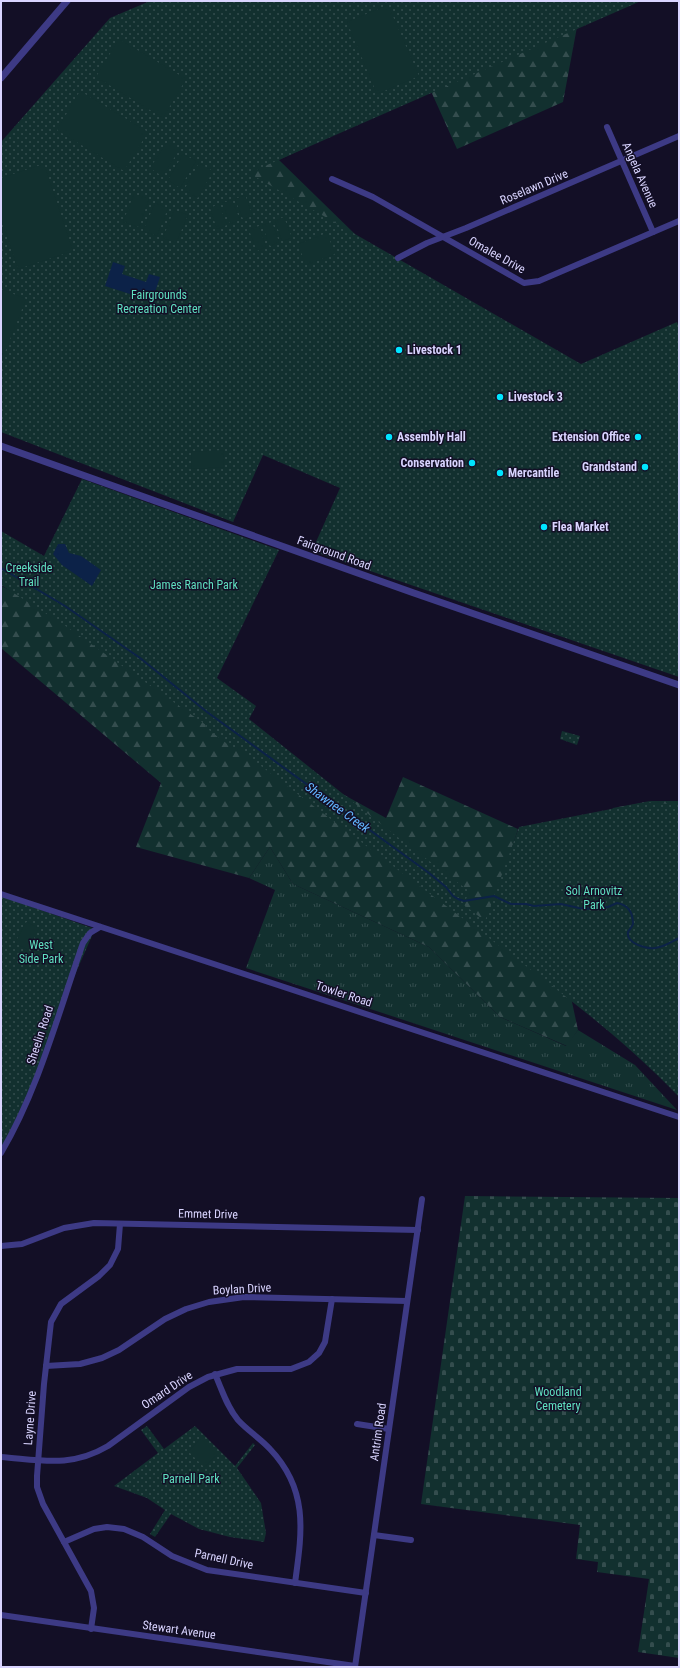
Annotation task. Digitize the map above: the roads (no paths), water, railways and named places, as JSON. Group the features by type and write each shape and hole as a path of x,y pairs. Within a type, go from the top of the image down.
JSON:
{"street":[{"path":"1,78 67,1"},
{"name":"Angela Avenue","path":"607,127 653,232"},
{"name":"Roselawn Drive","path":"398,258 427,243 466,228 679,136"},
{"name":"Omalee Drive","path":"332,179 373,197 518,281 530,283 539,281 679,220"},
{"name":"Fairground Road","path":"1,446 410,592 679,685"},
{"name":"Towler Road","path":"1,894 679,1117"},
{"name":"Sheelin Road","path":"1,1153 21,1118 40,1072 83,943 90,933 100,926"},
{"name":"Antrim Road","path":"355,1667 422,1199"},
{"name":"Emmet Drive","path":"1,1246 22,1244 55,1230 94,1223 418,1230"},
{"name":"Layne Drive","path":"91,1629 94,1608 91,1591 39,1495 36,1480 49,1329 54,1315 67,1300 99,1276 110,1265 118,1249 120,1224"},
{"name":"Boylan Drive","path":"46,1366 80,1364 102,1358 118,1350 165,1318 186,1309 209,1302 244,1297 407,1301"},
{"name":"Omard Drive","path":"1,1457 71,1461 96,1453 108,1446 189,1386 215,1374 237,1369 291,1369 309,1362 319,1354 325,1342 332,1299"},
{"path":"215,1374 226,1401 233,1413 243,1425 275,1455 294,1486 299,1506 301,1528 295,1583"},
{"path":"357,1424 389,1429"},
{"name":"Parnell Drive","path":"64,1542 94,1529 107,1527 124,1529 143,1537 172,1556 198,1567 217,1572 366,1593"},
{"path":"374,1535 411,1540"},
{"name":"Stewart Avenue","path":"1,1615 355,1667"}],"water":[{"path":"113,262 125,266 122,274 146,282 149,274 160,277 152,301 105,286"},
{"path":"58,544 65,544 69,553 81,556 101,570 92,586 62,565 53,554"}],"waterway":[{"name":"Shawnee Creek","path":"1,568 65,606 140,658 207,712 429,873 458,899 464,901 494,896 511,904 526,904 534,906 561,904 579,908 595,909 608,907 617,903 630,910 633,924 628,932 628,936 634,943 642,947 655,948 679,938"}],"place":[{"name":"Livestock 1","path":"399,350"},
{"name":"Livestock 3","path":"500,397"},
{"name":"Assembly Hall","path":"389,437"},
{"name":"Extension Office","path":"638,437"},
{"name":"Conservation","path":"472,463"},
{"name":"Grandstand","path":"645,467"},
{"name":"Mercantile","path":"500,473"},
{"name":"Flea Market","path":"544,527"}],"park label":[{"name":"Fairgrounds Recreation Center","path":"159,302"},
{"name":"Creekside Trail","path":"29,575"},
{"name":"James Ranch Park","path":"194,585"},
{"name":"Sol Arnovitz Park","path":"594,898"},
{"name":"West Side Park","path":"41,952"},
{"name":"Woodland Cemetery","path":"558,1399"},
{"name":"Parnell Park","path":"191,1479"}]}
